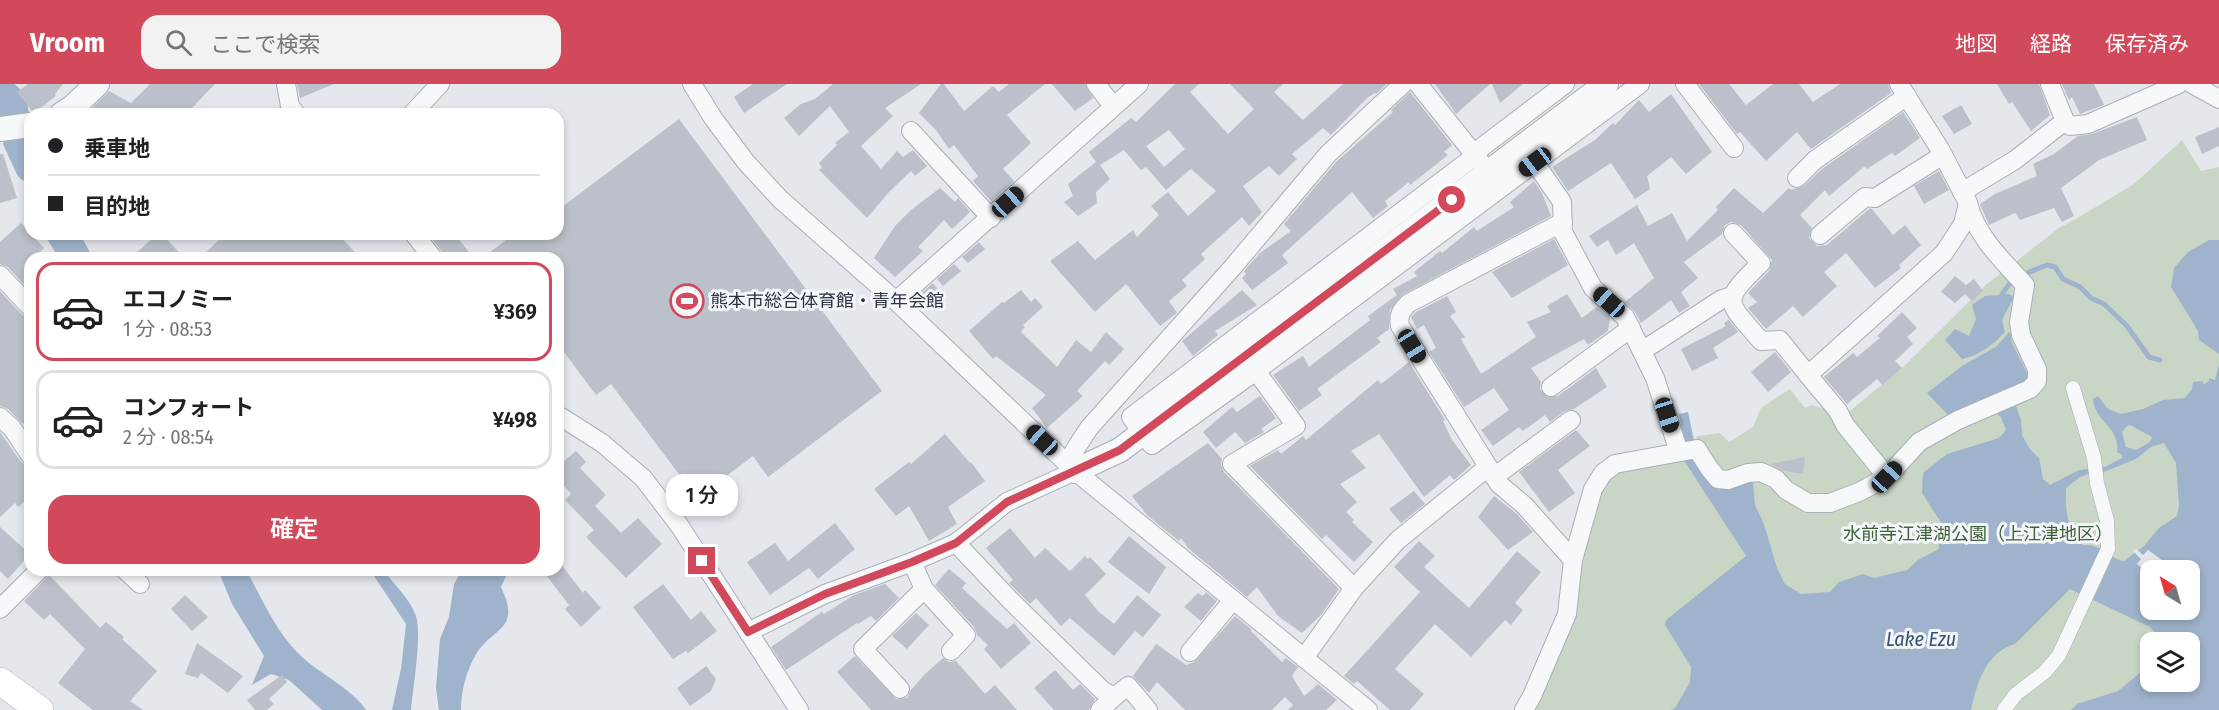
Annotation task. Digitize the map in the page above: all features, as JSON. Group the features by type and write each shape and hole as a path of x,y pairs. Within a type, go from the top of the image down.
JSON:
{"main road":[{"path":"0,681 40,710"}],"street":[{"path":"75,108 97,84"},
{"path":"286,84 292,108"},
{"path":"418,108 440,84"},
{"path":"692,84 713,118 745,161 780,199 896,302 1075,471 1368,710"},
{"path":"1096,84 1113,106"},
{"path":"896,302 1139,84"},
{"path":"1075,471 1074,451 1089,428 1232,268 1328,154 1403,84"},
{"path":"1418,84 1482,164"},
{"path":"1482,164 1482,147 1565,84"},
{"path":"1142,433 1152,445 1256,371 1529,154 1606,84"},
{"path":"748,632 825,594 956,543 1007,502 1120,450 1482,164 1529,154 1640,84"},
{"path":"1685,84 1734,147"},
{"path":"2050,84 2065,121 2070,126 2088,124 2151,89 2179,84"},
{"path":"2192,84 2219,99"},
{"path":"1529,154 1562,202 1563,232 1593,288 1625,317 1655,378 1686,450 1709,468 1718,479 1728,480 1748,473 1761,472 1776,479 1786,490 1808,503 1830,503 1859,492 1887,477 1919,442 1958,420 2030,389 2037,381 2037,369 2021,335 2019,322 2025,285 2003,262 1977,227 1965,197 1943,155 1903,90 1815,160 1797,178"},
{"path":"1808,375 1944,253 1963,224 1965,197 2065,121"},
{"path":"2,128 24,126"},
{"path":"911,131 991,218"},
{"path":"1820,235 1865,197 1875,198 1943,155"},
{"path":"1563,222 1409,303 1402,310 1399,318 1400,326 1498,484 1547,528 1573,560"},
{"path":"1733,233 1761,263 1738,286 1732,296 1732,306 1761,341 1780,340 1838,411 1845,424 1887,477"},
{"path":"419,240 428,252"},
{"path":"0,275 24,300"},
{"path":"1642,351 1722,299 1732,296"},
{"path":"1551,387 1630,328"},
{"path":"1256,371 1296,426 1232,464 1354,588"},
{"path":"2004,710 2016,694 2045,672 2058,655 2108,549 2107,521 2097,483 2094,458 2073,388"},
{"path":"0,417 12,428 24,446"},
{"path":"564,419 602,443 643,478 679,525 799,710"},
{"path":"1304,658 1354,588 1398,540 1491,472 1571,420"},
{"path":"1524,710 1567,614 1573,560 1593,489 1603,473 1615,464 1686,450"},
{"path":"956,543 1010,600 1103,691 1114,697"},
{"path":"912,562 924,589 966,635 951,651"},
{"path":"0,609 33,576"},
{"path":"131,576 140,584"},
{"path":"900,689 862,649 924,589"},
{"path":"1190,652 1233,600"},
{"path":"1100,710 1128,686 1148,710"}],"green space":[{"name":"水前寺江津湖公園（上江津地区）","path":"2182,140 2201,171 2219,167 2219,710 1528,710 1584,533 1608,473 1680,454 1698,436 1720,433 1729,442 1753,427 1761,408 1790,389 1805,408 1812,405 1844,416 1903,367 1987,284 2059,228 2134,184"}],"water":[{"path":"48,240 83,240 90,252 55,252"},
{"path":"2209,240 2219,240 2219,354 2199,340 2198,331 2171,287 2174,268 2188,252"},
{"path":"2009,294 2014,297 2002,320 2005,332 1985,349 1962,359 1945,340 1955,329 1969,336 1976,319 1972,305 1985,296"},
{"name":"Lake Ezu","path":"2010,331 2012,343 2030,379 2011,392 2021,420 2022,435 2029,448 2039,458 2043,479 2050,485 2079,470 2105,467 2122,458 2122,455 2117,452 2115,437 2094,407 2093,399 2098,396 2108,409 2121,414 2143,409 2163,400 2185,398 2192,389 2193,382 2202,381 2204,384 2209,381 2209,378 2215,380 2219,364 2219,710 2071,710 2077,704 2118,691 2140,673 2140,692 2200,692 2200,632 2155,632 2150,627 2070,589 2015,644 2005,648 1990,661 1976,689 1971,710 1671,710 1675,708 1690,682 1691,667 1665,625 1666,620 1746,556 1683,459 1684,440 1679,414 1688,412 1698,459 1743,481 1753,483 1755,505 1785,584 1801,594 1830,592 1839,582 1863,574 1874,578 1907,570 1918,560 1939,549 1938,537 1942,524 1922,493 1923,473 1947,454 1999,438 2006,430 2001,417 1995,412 1950,417 1927,393 1962,366 1997,346","holes":["2130,425 2152,437 2150,442 2136,450 2126,447 2122,432","2164,443 2176,463 2179,506 2177,516 2159,528 2144,546 2124,561 2096,547 2083,545 2073,532 2068,519 2066,488 2080,477 2101,473 2136,459 2151,447"]},
{"path":"220,576 249,576 290,644 306,660 352,695 366,710 322,710 289,680 271,674 252,685 264,656 232,604"},
{"path":"374,576 388,576 406,598 416,616 418,625 418,649 411,710 392,710 401,669 406,624"},
{"path":"459,576 506,576 501,587 507,602 508,613 502,627 482,646 472,662 465,682 461,710 439,710 436,688 440,639 449,617 454,584"}],"pier":[{"path":"2136,549 2143,555 2148,550 2162,560 2140,560 2133,551"}],"building":[{"path":"28,84 63,84 55,94 56,96 40,108 30,108 17,92"},
{"path":"150,84 215,84 192,108 92,108 109,91 131,103"},
{"path":"297,84 334,84 300,98"},
{"path":"753,84 787,84 744,113 734,97"},
{"path":"833,84 921,84 885,108 893,116 861,146 881,169 897,151 903,157 913,150 927,166 915,176 911,171 867,218 819,170 822,168 819,163 837,145 835,143 849,132 830,106 799,136 784,118 801,104 815,99"},
{"path":"941,84 944,84 964,111 993,86 999,92 1009,84 1045,84 1007,115 1031,143 1003,169 1014,181 991,201 973,181 978,176 954,145 949,149 936,130 919,113"},
{"path":"1052,84 1085,84 1093,98 1075,111"},
{"path":"1175,84 1199,84 1190,92 1228,134 1254,109 1230,84 1283,84 1274,92 1303,120 1343,84 1387,84 1376,94 1367,98 1331,135 1323,128 1292,154 1297,159 1279,176 1269,166 1243,186 1262,212 1249,226 1242,217 1201,254 1205,259 1182,280 1187,286 1169,301 1177,313 1160,326 1126,284 1095,312 1050,261 1078,241 1095,260 1133,230 1137,237 1159,215 1151,206 1168,192 1188,216 1216,191 1191,169 1166,190 1146,167 1141,170 1124,150 1100,165 1110,179 1096,192 1097,203 1078,216 1064,202 1073,196 1068,184 1096,162 1089,152 1131,118 1136,122","holes":["1169,130 1185,149 1164,167 1146,146"]},
{"path":"1435,84 1490,84 1456,114"},
{"path":"1492,84 1523,84 1500,103"},
{"path":"1699,84 1729,84 1746,105 1773,84 1799,84 1813,102 1840,84 1888,84 1891,93 1811,149 1797,132 1766,161 1740,132 1737,134"},
{"path":"1997,84 2039,84 2050,115 2031,131 2012,102 2009,104"},
{"path":"2062,84 2094,84 2104,105 2080,114 2072,97 2069,100"},
{"path":"1410,92 1452,145 1444,152 1448,155 1410,185 1409,182 1385,201 1388,206 1373,218 1352,192 1282,255 1288,263 1252,290 1242,278 1246,274 1244,271 1260,253 1291,231 1284,224 1336,162 1393,112 1391,110"},
{"path":"1671,94 1712,152 1686,174 1671,157 1647,176 1650,189 1635,199 1611,163 1568,191 1552,167 1595,140 1613,123 1615,125 1639,100 1649,112"},
{"path":"1961,105 1972,124 1954,134 1942,116"},
{"path":"1903,112 1920,138 1895,156 1892,153 1867,169 1865,166 1829,196 1825,190 1800,215 1812,228 1809,238 1817,246 1827,245 1869,209 1872,209 1893,235 1905,225 1921,245 1899,265 1901,268 1875,288 1846,253 1824,272 1837,286 1803,317 1793,306 1766,329 1748,308 1757,302 1748,293 1769,271 1772,260 1741,225 1731,222 1725,225 1722,234 1684,262 1698,278 1681,292 1690,306 1679,313 1671,300 1641,323 1635,312 1625,302 1654,278 1634,243 1616,255 1608,240 1597,247 1589,236 1637,205 1648,226 1672,213 1687,241 1718,210 1716,207 1734,188 1763,213 1789,188 1791,190 1804,186 1822,169"},
{"path":"2137,117 2147,140 2099,160 2061,188 2074,216 2062,222 2054,208 2020,220 2015,213 1989,225 1980,204 1995,194 2037,176 2033,164 2054,154 2078,136 2092,134"},
{"name":"熊本市総合体育館・青年会館","path":"679,119 882,391 768,477 753,456 697,498 611,384 596,395 564,352 564,252 490,252 506,240 564,240 564,205"},
{"path":"2219,127 2219,146 2202,154 2195,137"},
{"path":"0,154 3,154 17,198 0,203"},
{"path":"1939,171 1949,190 1924,204 1914,186"},
{"path":"1534,181 1542,193 1551,216 1402,295 1390,310 1389,329 1377,338 1381,342 1317,389 1322,395 1299,411 1273,375 1303,356 1309,367 1370,320 1368,316 1397,295 1393,289 1417,276 1414,272 1440,251 1442,253 1474,227 1477,231 1514,207 1510,202"},
{"path":"940,188 955,202 958,198 970,212 952,229 944,220 918,247 923,251 895,277 874,258 895,226 911,210"},
{"path":"21,223 24,226 24,240 37,240 44,248 40,252 24,252 24,285 8,267 0,264 0,242"},
{"path":"1554,239 1568,265 1512,298 1492,272"},
{"path":"150,240 168,240 178,252 138,252"},
{"path":"219,240 344,240 354,252 206,252"},
{"path":"433,240 460,240 468,251 467,252 442,252"},
{"path":"979,242 985,249 968,263 962,257"},
{"path":"954,264 961,271 943,286 937,279"},
{"path":"1955,276 1966,285 1974,279 1983,291 1972,301 1965,294 1955,303 1941,292"},
{"path":"933,283 940,292 924,305 917,297"},
{"path":"1021,290 1031,302 1035,298 1043,307 1023,325 1025,327 1021,332 1057,367 1076,340 1091,352 1106,332 1124,349 1109,365 1105,361 1077,391 1083,396 1047,428 1032,408 1046,395 996,356 993,359 969,331 1002,302 1004,303"},
{"path":"1242,290 1257,305 1215,331 1218,335 1193,356 1182,341"},
{"path":"0,291 24,316 24,423 8,409 0,406"},
{"path":"1567,294 1582,318 1597,307 1610,318 1608,331 1588,345 1584,339 1531,368 1541,382 1540,389 1547,397 1558,396 1596,368 1607,387 1550,422 1545,415 1523,431 1519,427 1493,446 1481,430 1509,410 1494,388 1464,407 1429,352 1436,348 1424,325 1417,329 1411,317 1447,296 1456,312 1450,316 1465,337 1461,339 1481,374 1536,337 1527,322 1551,312 1547,306"},
{"path":"1902,312 1917,328 1907,337 1913,344 1895,361 1902,368 1882,385 1877,379 1847,404 1824,377 1853,353 1857,357 1880,338 1877,336"},
{"path":"1729,320 1738,332 1713,348 1718,358 1692,371 1681,349 1726,326 1724,323"},
{"path":"1775,352 1791,372 1768,392 1751,372"},
{"path":"1409,362 1445,420 1443,421 1452,440 1471,465 1454,480 1450,475 1424,497 1379,434 1351,451 1366,468 1340,484 1357,502 1346,512 1354,520 1352,522 1373,542 1354,562 1326,535 1322,539 1250,466 1278,450 1281,454 1303,436 1306,440 1378,380 1381,384"},
{"path":"1260,396 1276,418 1261,429 1264,432 1245,443 1235,432 1216,448 1203,432 1232,407 1237,412"},
{"path":"1576,430 1590,446 1558,470 1575,493 1549,512 1519,472"},
{"path":"0,432 24,463 24,502 18,507 15,503 0,517"},
{"path":"945,434 985,481 948,507 957,524 929,541 909,506 896,516 874,489 909,462 911,464"},
{"path":"1208,443 1222,459 1221,465 1224,472 1339,589 1321,615 1302,633 1278,616 1257,587 1247,597 1188,548 1181,538 1179,541 1147,515 1132,496"},
{"path":"576,451 586,462 580,468 606,495 595,506 621,533 638,518 662,544 626,578 586,537 594,530 565,500 571,494 564,486 564,461"},
{"path":"1805,457 1803,474 1784,471 1771,464"},
{"path":"1414,491 1425,504 1401,523 1389,509"},
{"path":"1494,496 1517,514 1533,532 1508,550 1478,517"},
{"path":"835,523 855,549 818,579 809,568 770,595 747,562 775,543 788,561"},
{"path":"0,527 24,549 24,561 8,579 0,571"},
{"path":"1010,528 1035,558 1045,548 1070,571 1085,556 1088,559 1090,557 1106,574 1085,595 1098,611 1114,624 1137,595 1161,615 1143,637 1135,631 1114,656 1070,618 1061,626 1036,598 1030,604 1009,583 1013,580 986,548"},
{"path":"1129,536 1166,567 1149,594 1108,562"},
{"path":"1419,541 1435,556 1424,567 1469,608 1517,551 1541,572 1515,603 1523,610 1511,625 1505,620 1471,657 1435,624 1395,669 1424,694 1410,710 1390,710 1357,681 1354,684 1344,676 1420,592 1394,567"},
{"path":"564,568 583,593 585,590 601,608 581,627 565,609 569,605 547,576 564,576"},
{"path":"949,569 966,583 962,588 1007,629 1014,623 1031,643 1001,669 984,649 988,645 977,635 974,627 935,585"},
{"path":"50,576 100,628 106,622 124,637 122,639 157,671 130,701 143,710 93,710 58,683 85,649 50,614 44,620 24,601"},
{"path":"663,584 691,620 701,611 717,631 688,653 686,651 673,659 633,607"},
{"path":"885,584 899,598 876,621 871,616 857,623 786,670 771,647 822,612 824,614 854,595"},
{"path":"1203,590 1217,601 1201,621 1184,607 1198,593 1202,596 1206,593"},
{"path":"185,595 208,617 192,631 171,609"},
{"path":"916,613 929,625 907,649 892,636"},
{"path":"1235,616 1252,630 1282,662 1286,658 1298,667 1292,676 1304,696 1318,684 1337,700 1326,710 1288,710 1293,705 1285,697 1272,710 1185,710 1157,682 1149,693 1133,676 1156,644 1186,665 1194,662"},
{"path":"197,643 243,676 228,693 201,673 198,678 185,674"},
{"path":"855,656 896,699 907,698 925,674 943,658 949,662 956,661 985,694 995,685 1017,710 871,710 837,672"},
{"path":"706,666 716,679 711,691 690,706 677,688"},
{"path":"1055,670 1073,690 1080,684 1095,699 1089,710 1054,710 1034,688"},
{"path":"282,675 287,682 269,699 274,704 267,710 255,710 247,700"}],"waterway":[{"path":"0,91 12,102 18,141 24,154"},
{"path":"2027,273 2047,265 2055,267 2063,279 2080,287 2091,298 2104,304 2127,326 2149,357 2160,360"},
{"path":"2002,294 2010,283"}],"place":[{"name":"熊本市総合体育館・青年会館","path":"687,301"}],"route":[{"path":"702,561 748,632 825,594 956,543 1007,502 1120,450 1452,200"}]}
